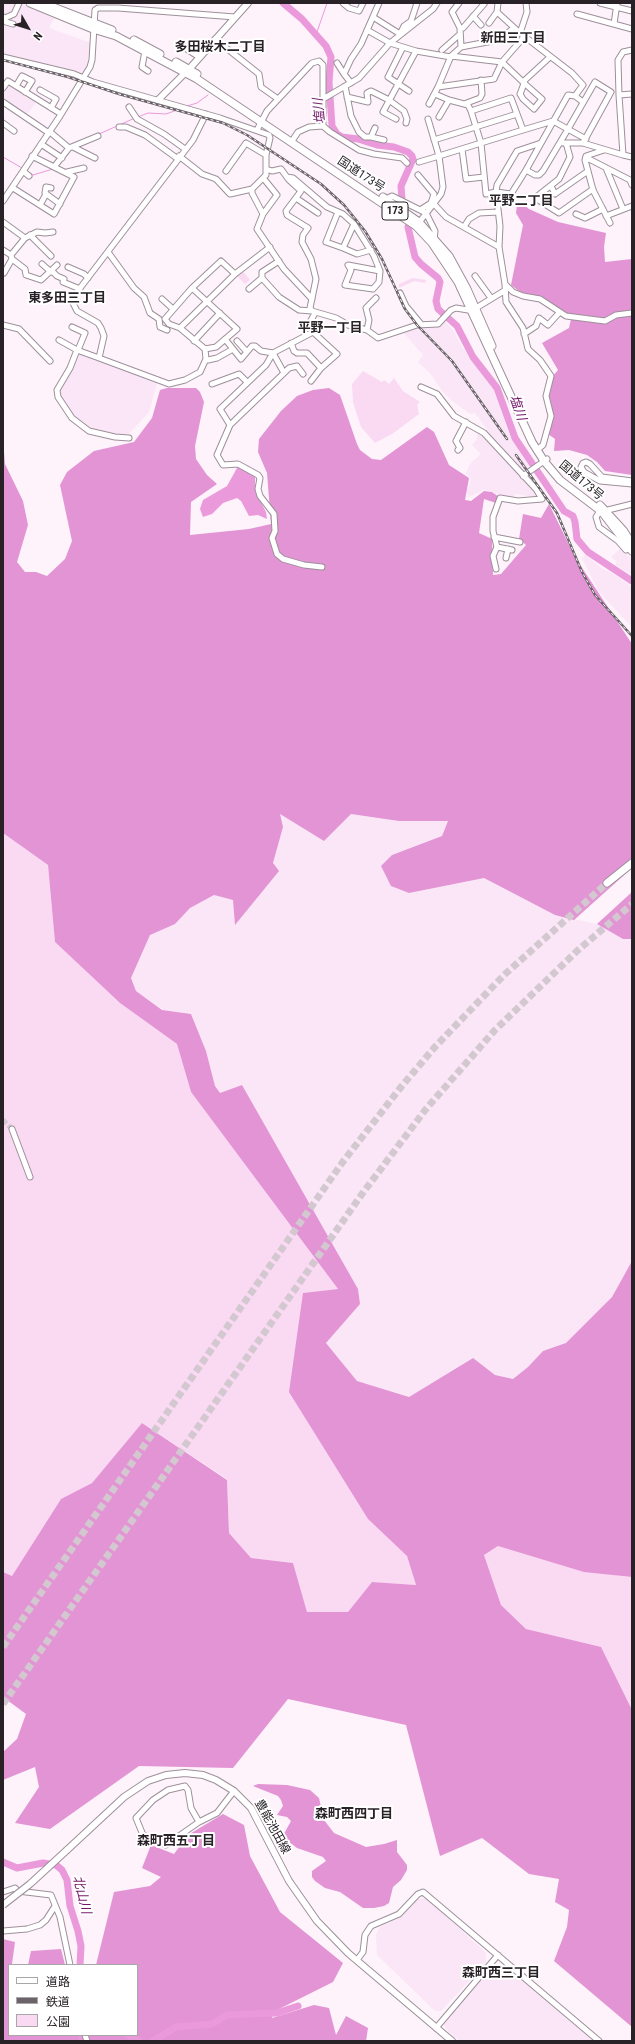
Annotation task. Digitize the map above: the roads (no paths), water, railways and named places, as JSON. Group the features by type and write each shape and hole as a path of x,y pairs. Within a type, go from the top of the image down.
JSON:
{"highway":[{"name":"国道173号","path":"30,3 147,46 262,119 418,224 449,256 538,449 546,460 603,512 631,548"},
{"name":"国道173号","path":"43,3 116,36 187,71"},
{"path":"606,883 632,863"}],"main road":[{"path":"158,100 187,71 248,3"},
{"name":"豊能池田線","path":"3,1905 30,1884 124,1797 148,1781 176,1773 202,1775 216,1780 234,1791 251,1808 283,1871 302,1901 317,1920 357,1960 452,2041"}],"street":[{"path":"13,24 6,22 3,18 14,14 19,3"},
{"path":"344,3 349,8 359,11 363,3"},
{"path":"344,74 379,3"},
{"path":"400,34 404,26 411,21 417,3"},
{"path":"323,99 359,78 390,43 433,9 437,3"},
{"path":"459,3 452,12 460,28 461,47"},
{"path":"489,23 497,12 498,3"},
{"path":"438,87 494,79 502,62 522,35 527,12 526,3"},
{"path":"600,3 617,5 632,11"},
{"path":"460,28 463,28 484,4"},
{"path":"614,24 617,5"},
{"path":"3,201 5,194 13,188 32,156 61,114 92,60 95,10 98,8 235,17"},
{"path":"497,12 522,35 572,73 583,85 575,96"},
{"path":"577,14 632,29"},
{"path":"473,16 481,25"},
{"path":"373,17 400,34"},
{"path":"429,104 451,56 461,47 498,40 514,28"},
{"path":"367,30 390,43 416,51 441,52 451,56 502,62 524,83 542,99 534,109 523,99 520,94 524,83 550,57"},
{"path":"441,52 460,34"},
{"path":"215,39 259,74 261,87 278,99"},
{"path":"441,43 441,52"},
{"path":"182,46 199,57"},
{"path":"403,47 388,77 409,91"},
{"path":"623,155 619,95 619,56 623,52 632,50"},
{"path":"145,51 142,67 148,71"},
{"path":"396,119 383,112 416,51"},
{"path":"3,57 74,74 83,78 206,114 269,135 270,138 266,155 264,179 252,189 230,194 216,180 202,174 145,135 126,127 119,127"},
{"path":"256,130 267,111 278,99 312,63 319,62 323,66 323,126"},
{"path":"337,63 350,83"},
{"path":"16,86 22,76 32,81 26,92"},
{"path":"464,104 480,98 482,94 481,80"},
{"path":"3,88 8,81 61,114"},
{"path":"526,170 535,175 539,175 595,82 612,92 584,141"},
{"path":"345,86 351,116 359,132 365,137 384,140"},
{"path":"40,90 56,99 51,108"},
{"path":"347,97 368,102 367,92 371,91 389,100 404,111 407,119 406,123"},
{"path":"434,94 468,105 481,143 486,194 496,192 511,194 568,95 575,96 583,102"},
{"path":"619,95 632,94"},
{"path":"471,111 511,98 523,130"},
{"path":"439,117 450,100"},
{"path":"3,102 71,148 95,158"},
{"path":"130,109 137,119 164,134 185,149"},
{"path":"99,358 104,336 98,323 74,307 74,296 178,157 197,134 206,114"},
{"path":"434,140 517,114"},
{"path":"418,224 441,194 443,187 439,156 428,119"},
{"path":"419,162 553,121 568,129 584,141 605,150 632,157"},
{"path":"293,140 298,132 309,126 323,126 340,139 359,150 402,158 407,163"},
{"path":"4,127 14,131"},
{"path":"371,137 375,128"},
{"path":"54,167 71,148 98,136"},
{"path":"560,142 566,143 584,141"},
{"path":"226,171 246,143 266,155"},
{"path":"538,449 543,445 551,416 546,396 551,376 540,360 528,349 523,328 506,302 504,291 505,284 499,247 500,226 496,192 497,185 517,151 541,143"},
{"path":"566,143 570,157 558,179 535,198 559,213 593,189"},
{"path":"41,144 62,158"},
{"path":"462,149 466,179 484,176"},
{"path":"605,150 586,156 585,160 593,189 610,223"},
{"path":"13,188 54,214 75,179 67,172 32,156"},
{"path":"585,160 589,159 630,180 632,185"},
{"path":"67,172 84,168"},
{"path":"606,168 624,209"},
{"path":"266,169 272,171 281,169 301,191 286,211 287,214 308,228 303,235 302,242 311,259 316,279 310,308 314,312"},
{"path":"23,171 29,176"},
{"path":"551,186 555,194 588,171"},
{"path":"418,176 434,194 431,202 420,210"},
{"path":"287,177 293,178 327,207 338,212 354,224 370,250 380,271 379,282 373,289 345,285 351,270 348,265 380,271"},
{"path":"264,179 277,195 263,214 258,229 279,261 312,299"},
{"path":"40,205 46,194 44,190 46,187 51,188"},
{"path":"252,189 252,193 263,214"},
{"path":"46,194 60,204"},
{"path":"384,200 392,196 426,213 435,231 433,240"},
{"path":"296,198 318,213"},
{"path":"434,204 446,217 499,247"},
{"path":"606,216 632,206"},
{"path":"576,214 585,218 603,209"},
{"path":"338,212 326,242 357,254 370,250"},
{"path":"464,227 469,219 479,213 498,212"},
{"path":"3,222 28,236 51,256"},
{"path":"343,248 354,224"},
{"path":"4,273 11,257 28,236 37,232 45,234 52,232"},
{"path":"180,328 234,274 270,247"},
{"path":"3,250 25,269 26,275 41,280 57,265"},
{"path":"108,252 134,288 144,297 150,313 159,319 160,327 167,330"},
{"path":"192,288 237,329 216,347 205,349 180,328 169,324 165,319 192,288 220,261 234,274"},
{"path":"279,261 262,272 262,278 279,297 299,310 314,312 336,318 366,330 378,338 421,324 438,324 451,310 456,308 473,309 504,291"},
{"path":"42,264 57,276 64,278 64,282 80,289"},
{"path":"68,267 84,274 88,278"},
{"path":"475,276 491,298"},
{"path":"249,289 262,278"},
{"path":"505,284 513,292 540,300 559,313 581,319 605,321 616,315 632,313"},
{"path":"400,292 406,306 421,324"},
{"path":"366,330 369,320 366,308 376,298"},
{"path":"162,299 173,309"},
{"path":"311,381 321,368 337,354 313,332 309,324 314,312"},
{"path":"194,341 220,313"},
{"path":"524,334 536,326 539,318 548,325 559,313"},
{"path":"3,324 19,329 50,361"},
{"path":"72,327 85,333 70,368 57,390 58,398 72,418 89,431 114,437 129,438"},
{"path":"230,425 220,409 266,365 273,353 313,332"},
{"path":"225,339 241,359 252,346 255,346 261,351 273,353"},
{"path":"59,340 78,350 169,384 185,380 200,372 206,359 205,349"},
{"path":"237,341 247,352"},
{"path":"291,343 297,354 307,353 321,368"},
{"path":"208,360 217,358 232,349"},
{"path":"273,353 284,373"},
{"path":"303,374 297,366 289,368 230,425 217,455 223,465 238,464 258,475 258,489 260,496 274,514 275,531 272,538 277,554 283,559 304,565 322,567"},
{"path":"212,384 239,374 247,382"},
{"path":"421,387 437,394 449,412 484,433 536,489 542,499 518,501 500,498 493,517 494,537 497,547 493,556 496,570"},
{"path":"458,450 460,448 456,441 466,422"},
{"path":"523,476 546,460"},
{"path":"632,481 602,477 590,464 586,462 583,463 581,467 584,472 600,481 632,484"},
{"path":"631,548 626,550 618,541 599,527 596,517 603,512 632,504"},
{"path":"494,537 520,542"},
{"path":"497,547 510,550 506,558"},
{"path":"12,1129 30,1177"},
{"path":"199,1822 191,1808 188,1790 185,1786 168,1790 153,1800 136,1818 143,1836 164,1845 168,1844 199,1822 216,1813 234,1791"},
{"path":"3,1892 15,1888 18,1891 47,1893 51,1895 68,1951 70,1964"},
{"path":"357,1960 363,1952 365,1935 371,1926 399,1914 421,1892 426,1893 599,2041"},
{"path":"3,1932 27,1929 40,1925 46,1920 55,1906"},
{"path":"436,2028 498,1955"}],"waterway":[{"name":"塩川","path":"283,3 302,19 326,46 331,57 329,82 332,126 337,134 342,137 358,139 377,145 394,147 408,152 412,156 413,159 401,186 402,199"},
{"path":"316,35 327,3"},
{"path":"187,106 197,103 208,95"},
{"path":"138,117 148,113 166,114 180,109"},
{"path":"99,134 135,118"},
{"path":"3,157 22,168"},
{"path":"26,170 33,175 53,169"},
{"name":"塩川","path":"408,227 415,257 438,278 440,282 436,301 438,309 457,326 473,357 497,388 515,438 564,511 573,516 577,539 588,552 632,581"},
{"name":"北山川","path":"3,1862 17,1868 43,1863 56,1865 62,1870 67,1880 70,1906 81,1946 80,1964"},
{"path":"153,2041 176,2027 212,2024 227,2015 277,2013 298,2006"},
{"name":"北山川","path":"82,2036 82,2041"},
{"path":"130,2036 139,2041"}],"tunnel":[{"path":"3,1647 342,1163 401,1087 434,1048 504,975 607,883"},
{"path":"3,1704 362,1194 426,1109 495,1030 577,951 632,904"},
{"path":"3,1120 12,1129"}],"railway":[{"path":"3,60 68,77 119,94 223,123 247,135 321,184 344,205 365,231 382,259 405,309 417,325 452,361 507,439"},
{"path":"516,455 557,513 582,572 595,595 632,636"}],"district":[{"name":"新田三丁目","path":"513,39"},
{"name":"多田桜木二丁目","path":"220,48"},
{"name":"平野二丁目","path":"521,202"},
{"name":"東多田三丁目","path":"67,299"},
{"name":"平野一丁目","path":"330,329"},
{"name":"森町西四丁目","path":"354,1815"},
{"name":"森町西五丁目","path":"176,1842"},
{"name":"森町西三丁目","path":"501,1974"}]}
